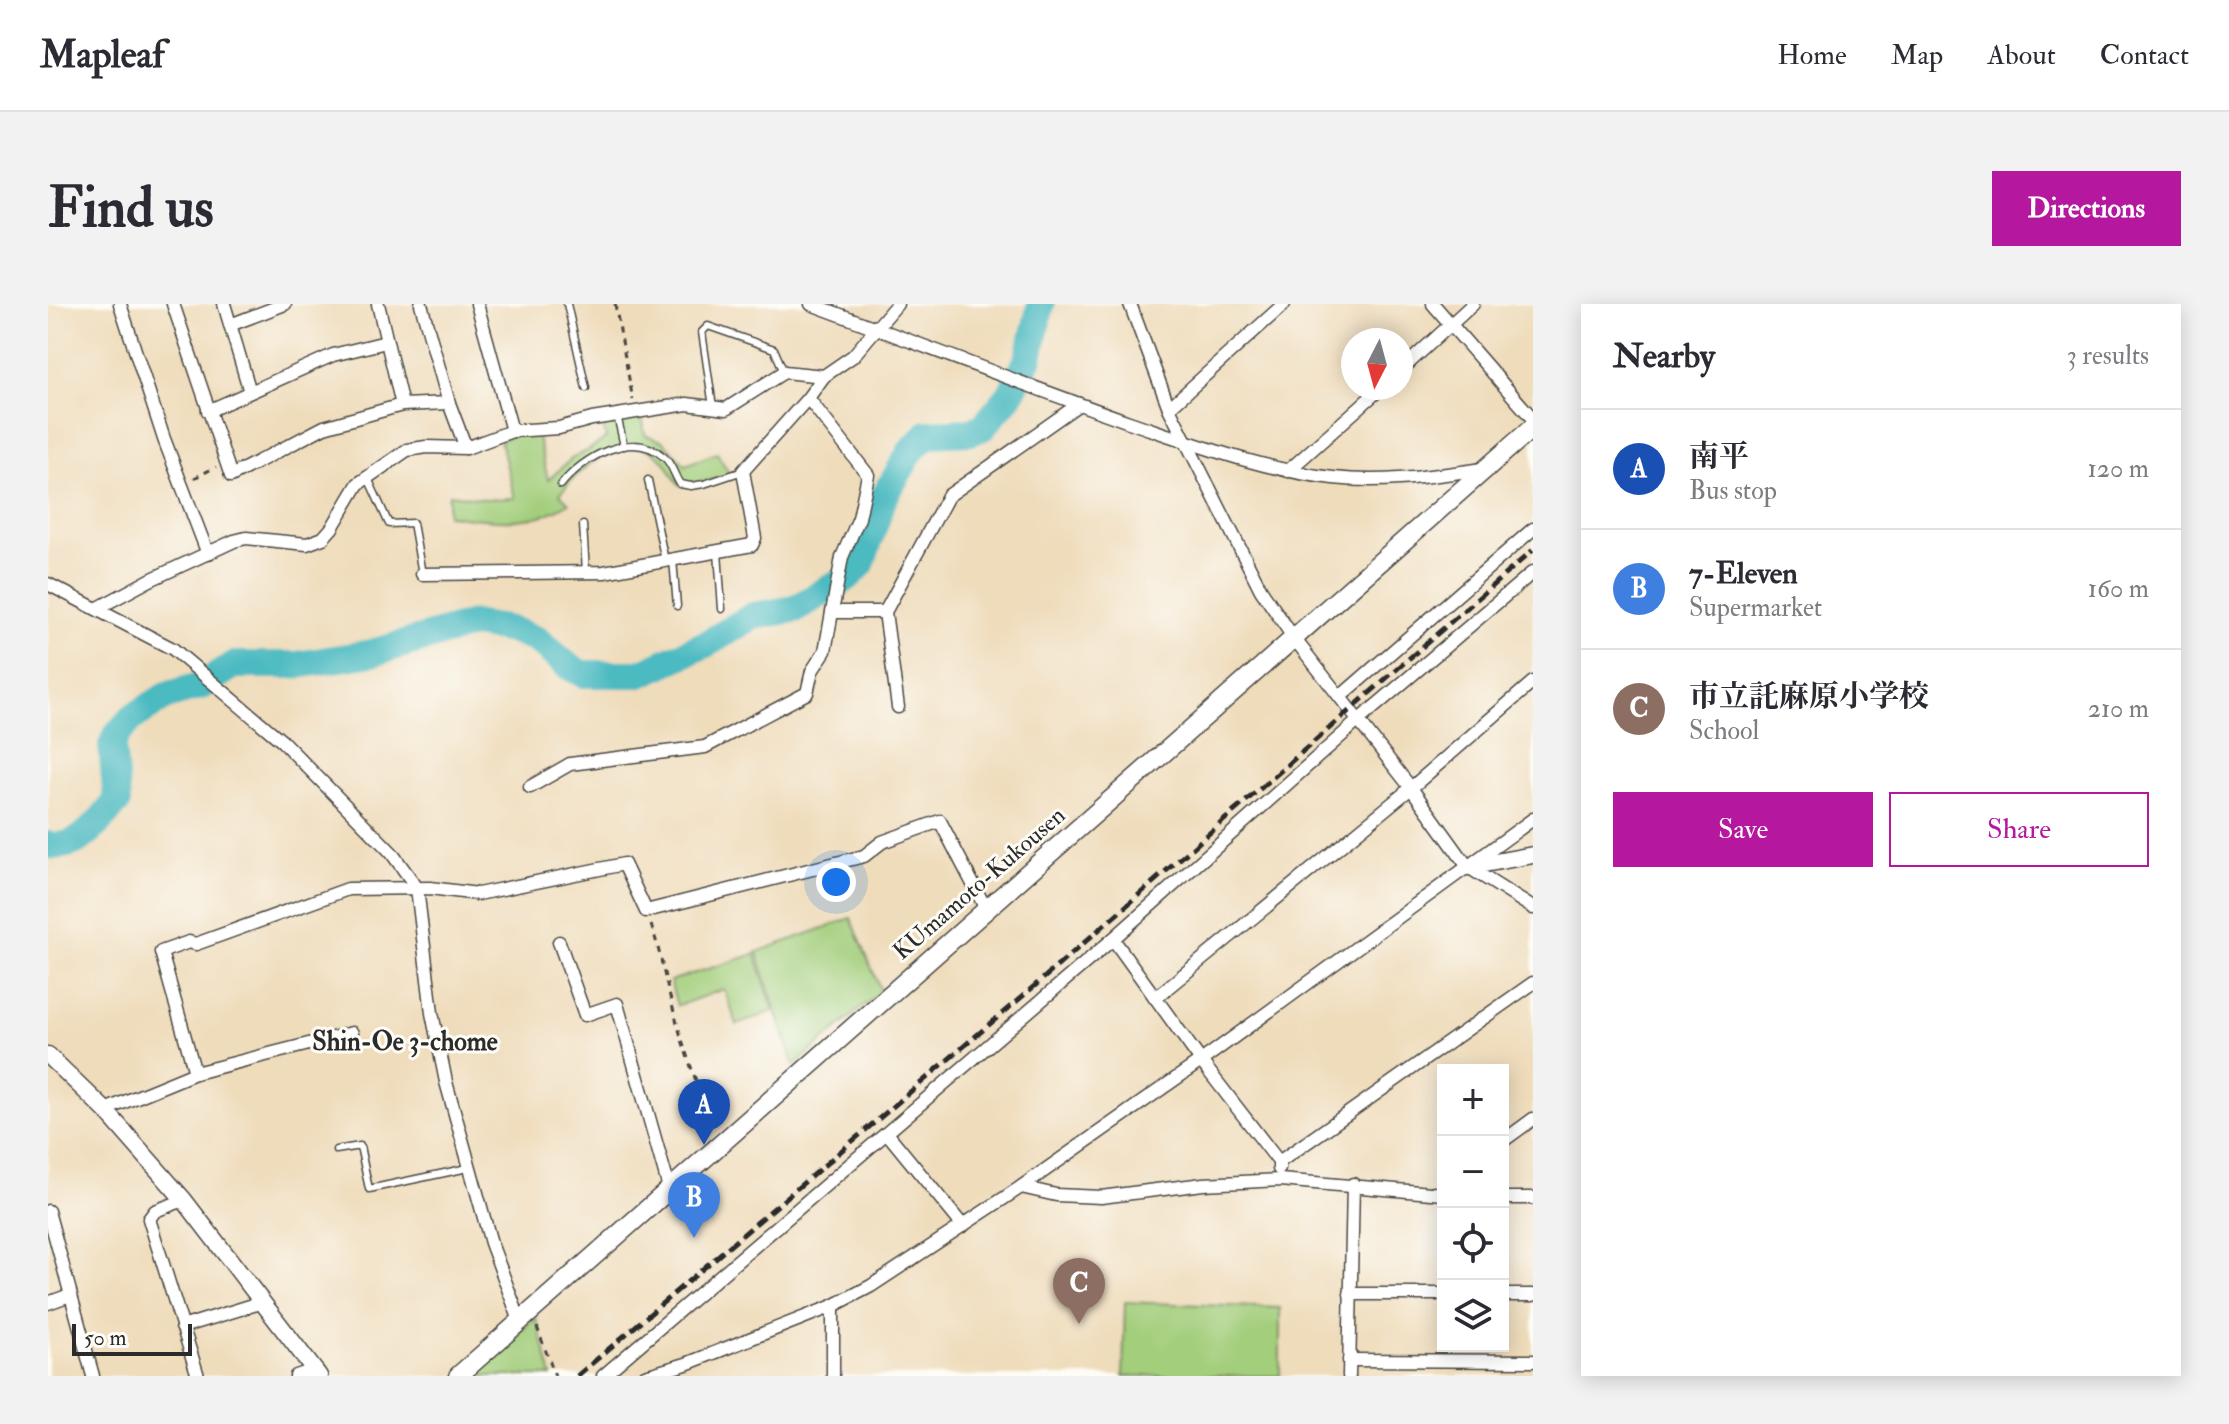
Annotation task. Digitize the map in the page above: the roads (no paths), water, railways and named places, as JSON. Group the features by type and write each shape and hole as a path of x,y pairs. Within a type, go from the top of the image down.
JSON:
{"main road":[{"name":"KUmamoto-Kukousen","path":"458,1376 1533,427"}],"street":[{"path":"120,304 164,439 208,554"},
{"path":"173,304 231,476 324,427 402,405 449,403"},
{"path":"224,304 250,392"},
{"path":"230,325 285,304"},
{"path":"378,304 402,405"},
{"path":"421,304 449,403 466,448"},
{"path":"477,304 512,431"},
{"path":"811,304 1079,404 1185,441 1288,471 1335,479 1408,480 1483,469"},
{"path":"422,574 604,572 752,545 755,538 743,471 824,376 853,356 897,304"},
{"path":"1130,304 1169,408 1261,590 1293,637 1411,788 1468,867 1533,908"},
{"path":"1169,408 1284,304"},
{"path":"1433,304 1533,419"},
{"path":"1413,359 1473,304"},
{"path":"208,411 333,355 386,342"},
{"path":"98,608 234,541 246,538 307,544 323,538 332,528 350,494 367,476 407,450 466,448 512,431 559,428 687,404 726,409 784,372 824,376"},
{"path":"530,787 570,764 705,747 807,693 812,671 825,651 842,557 859,518 868,475 808,398"},
{"path":"1288,471 1368,400"},
{"path":"898,707 885,612 948,496 1079,404"},
{"path":"1340,697 1533,529"},
{"path":"603,1376 1113,939 1359,720 1533,572"},
{"path":"48,584 173,649 283,742 391,852 417,888 432,1013 468,1168 491,1243 526,1316"},
{"path":"832,612 885,612"},
{"path":"1155,998 1411,788 1533,682"},
{"path":"645,1376 686,1370 833,1306 871,1286 1021,1187 1201,1061 1533,819"},
{"path":"195,1073 161,952 189,942 196,944 348,889 417,888 478,894 624,864 646,911 864,856 882,842 940,821 986,909"},
{"path":"1468,867 1533,855"},
{"path":"1113,939 1279,1162 1280,1180"},
{"path":"559,942 585,1015 617,1004 669,1188"},
{"path":"1279,1162 1533,983"},
{"path":"105,1110 195,1073 352,1033"},
{"path":"48,1055 105,1110 184,1200 317,1373 296,1376"},
{"path":"1509,1137 1533,1119"},
{"path":"887,1133 963,1226"},
{"path":"1021,1187 1056,1195 1101,1197 1203,1184 1280,1180 1437,1191"},
{"path":"1349,1376 1353,1184"},
{"path":"1509,1198 1533,1198"},
{"path":"184,1200 155,1211 149,1219 198,1376"},
{"path":"48,1211 93,1376"},
{"path":"1350,1294 1437,1294"},
{"path":"48,1303 70,1295"},
{"path":"1509,1295 1533,1295"},
{"path":"182,1327 263,1302"},
{"path":"833,1306 833,1376"},
{"path":"1349,1360 1533,1361"}],"lane":[{"path":"567,304 586,388"},
{"path":"713,407 702,332 708,326 774,349 784,372"},
{"path":"617,415 624,446"},
{"path":"561,485 589,460 602,452 624,446 638,446 659,453 667,459 680,484 691,486 743,471"},
{"path":"367,476 389,524 413,523 422,574"},
{"path":"648,480 669,560 677,606"},
{"path":"583,525 586,572"},
{"path":"718,552 722,609"},
{"path":"336,1150 360,1146 369,1189 468,1168"}],"waterway":[{"path":"48,845 79,839 117,802 112,745 117,734 132,718 166,696 203,685 234,665 297,665 372,653 473,624 511,630 537,640 568,666 583,674 640,674 708,643 753,616 795,609 848,577 861,564 883,499 911,451 927,434 971,432 983,427 1010,395 1029,357 1041,304"}],"railway":[{"path":"577,1376 1038,983 1533,550"}],"place":[{"name":"南平","path":"704,1145"},
{"name":"7-Eleven","path":"694,1238"},
{"name":"市立託麻原小学校","path":"1079,1324"}],"district":[{"name":"Shin-Oe 3-chome","path":"405,1041"}]}
